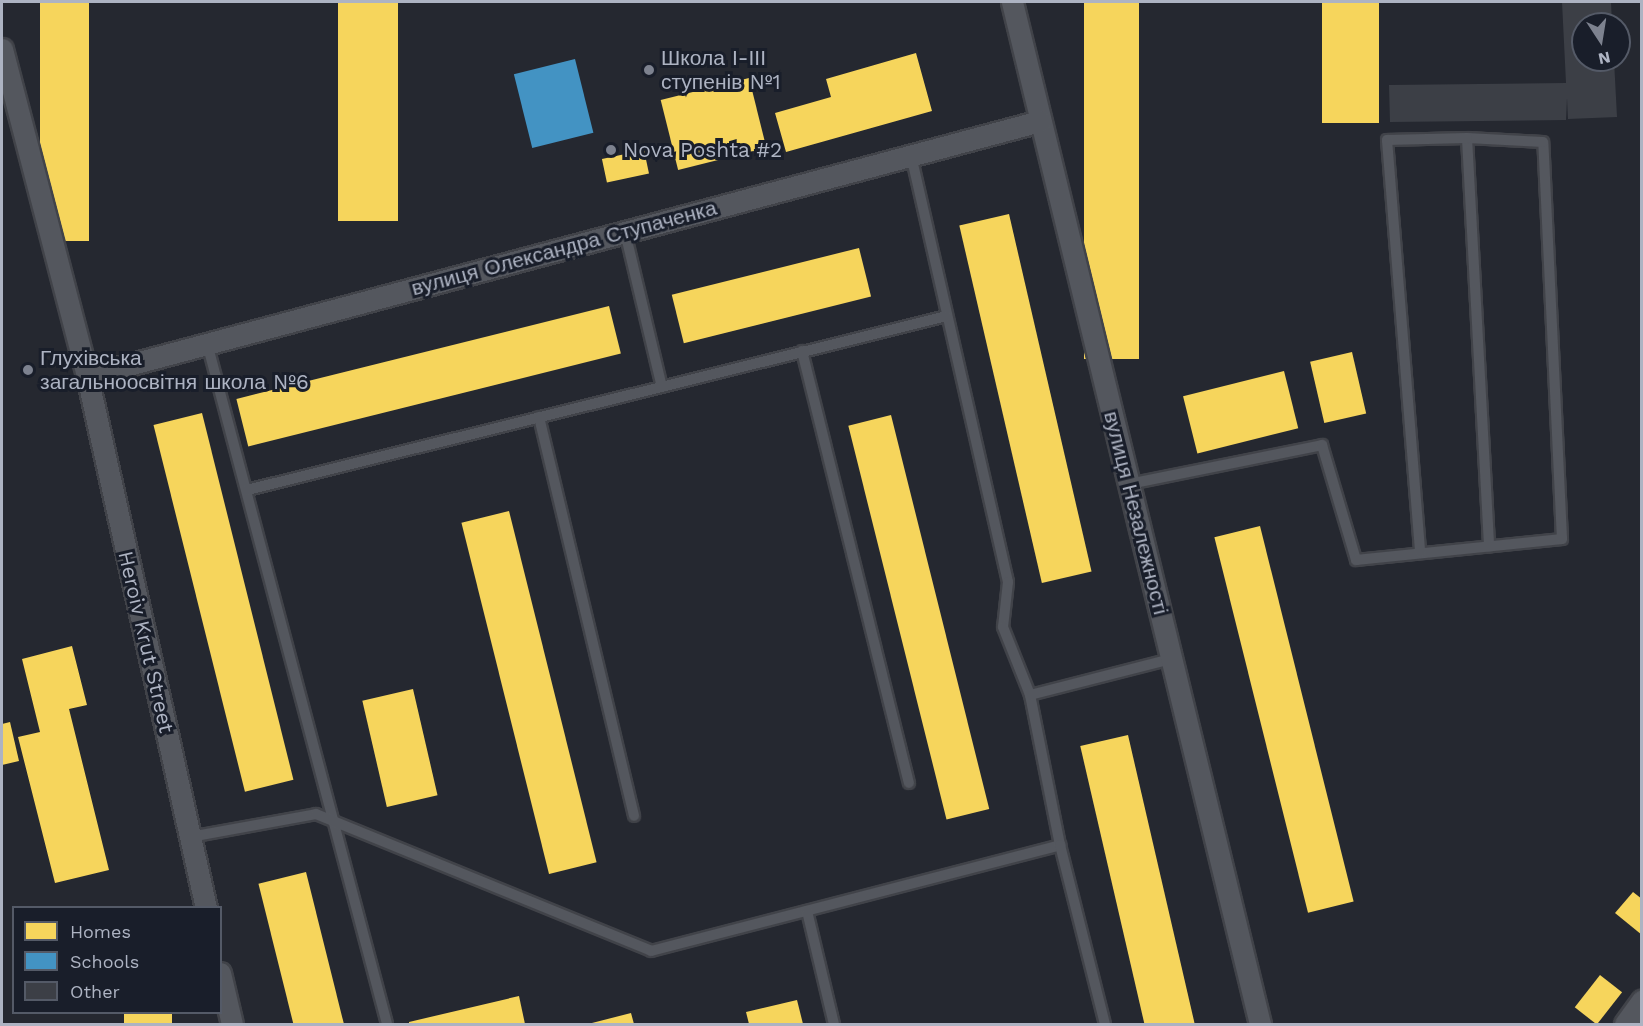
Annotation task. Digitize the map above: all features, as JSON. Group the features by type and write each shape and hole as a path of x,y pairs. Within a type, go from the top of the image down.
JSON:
{"street":[{"name":"вулиця Незалежності","path":"1012,2 1260,1024"},
{"name":"Heroiv Krut Street","path":"2,49 87,375 206,906"},
{"name":"вулиця Олександра Ступаченка","path":"87,375 1040,121"},
{"path":"222,982 232,1024"},
{"path":"1625,1024 1641,1001"}],"lane":[{"path":"1129,484 1322,445 1356,560 1562,539 1543,142 1467,138 1387,140 1420,553"},
{"path":"1467,138 1489,546"},
{"path":"911,155 1008,582 1003,627 1030,695 1060,845 1105,1024"},
{"path":"625,232 662,387"},
{"path":"247,490 947,316"},
{"path":"207,343 336,822 387,1024"},
{"path":"802,351 909,783"},
{"path":"539,417 634,816"},
{"path":"1030,695 1171,660"},
{"path":"190,837 316,814 651,951 1060,845"},
{"path":"807,911 834,1024"}],"building: Homes":[{"path":"40,2 89,2 89,241 40,241"},
{"path":"338,2 398,2 398,221 338,221"},
{"path":"1084,2 1139,2 1139,359 1084,359"},
{"path":"1322,2 1379,2 1379,123 1322,123"},
{"path":"916,53 932,111 786,152 775,113 831,97 826,79"},
{"path":"749,78 766,148 678,170 661,100"},
{"path":"644,150 649,173 607,182 602,159"},
{"path":"1009,214 1092,572 1042,583 959,225"},
{"path":"859,248 871,297 684,343 672,295"},
{"path":"609,306 621,354 248,446 236,399"},
{"path":"1352,352 1366,413 1324,423 1310,362"},
{"path":"1284,371 1298,428 1197,453 1183,396"},
{"path":"202,413 293,780 245,792 153,425"},
{"path":"891,415 989,809 947,820 848,426"},
{"path":"509,511 597,862 549,874 461,523"},
{"path":"1260,526 1354,902 1308,913 1214,537"},
{"path":"72,646 87,705 69,709 109,870 55,883 18,737 40,732 22,659"},
{"path":"413,689 438,795 387,807 362,701"},
{"path":"10,722 19,761 2,765 2,724"},
{"path":"1128,735 1195,1024 1144,1024 1080,746"},
{"path":"306,872 344,1024 293,1024 258,884"},
{"path":"1633,892 1642,899 1642,935 1615,913"},
{"path":"1600,975 1622,992 1597,1024 1575,1007"},
{"path":"519,996 525,1024 409,1024 409,1022"},
{"path":"797,1000 803,1024 749,1024 746,1012"},
{"path":"631,1013 634,1024 588,1024"},
{"path":"124,1014 172,1014 172,1024 124,1024"}],"building: Schools":[{"path":"575,59 593,133 532,148 514,74"}],"building: Other":[{"path":"1562,2 1611,2 1611,12 1571,12 1571,72 1615,72 1617,117 1568,119 1567,98 1566,120 1390,122 1389,85 1566,83"}],"place":[{"name":"Школа І-ІІІ ступенів №1","path":"649,70"},
{"name":"Nova Poshta #2","path":"611,150"},
{"name":"Глухівська загальноосвітня школа №6","path":"28,370"}]}
